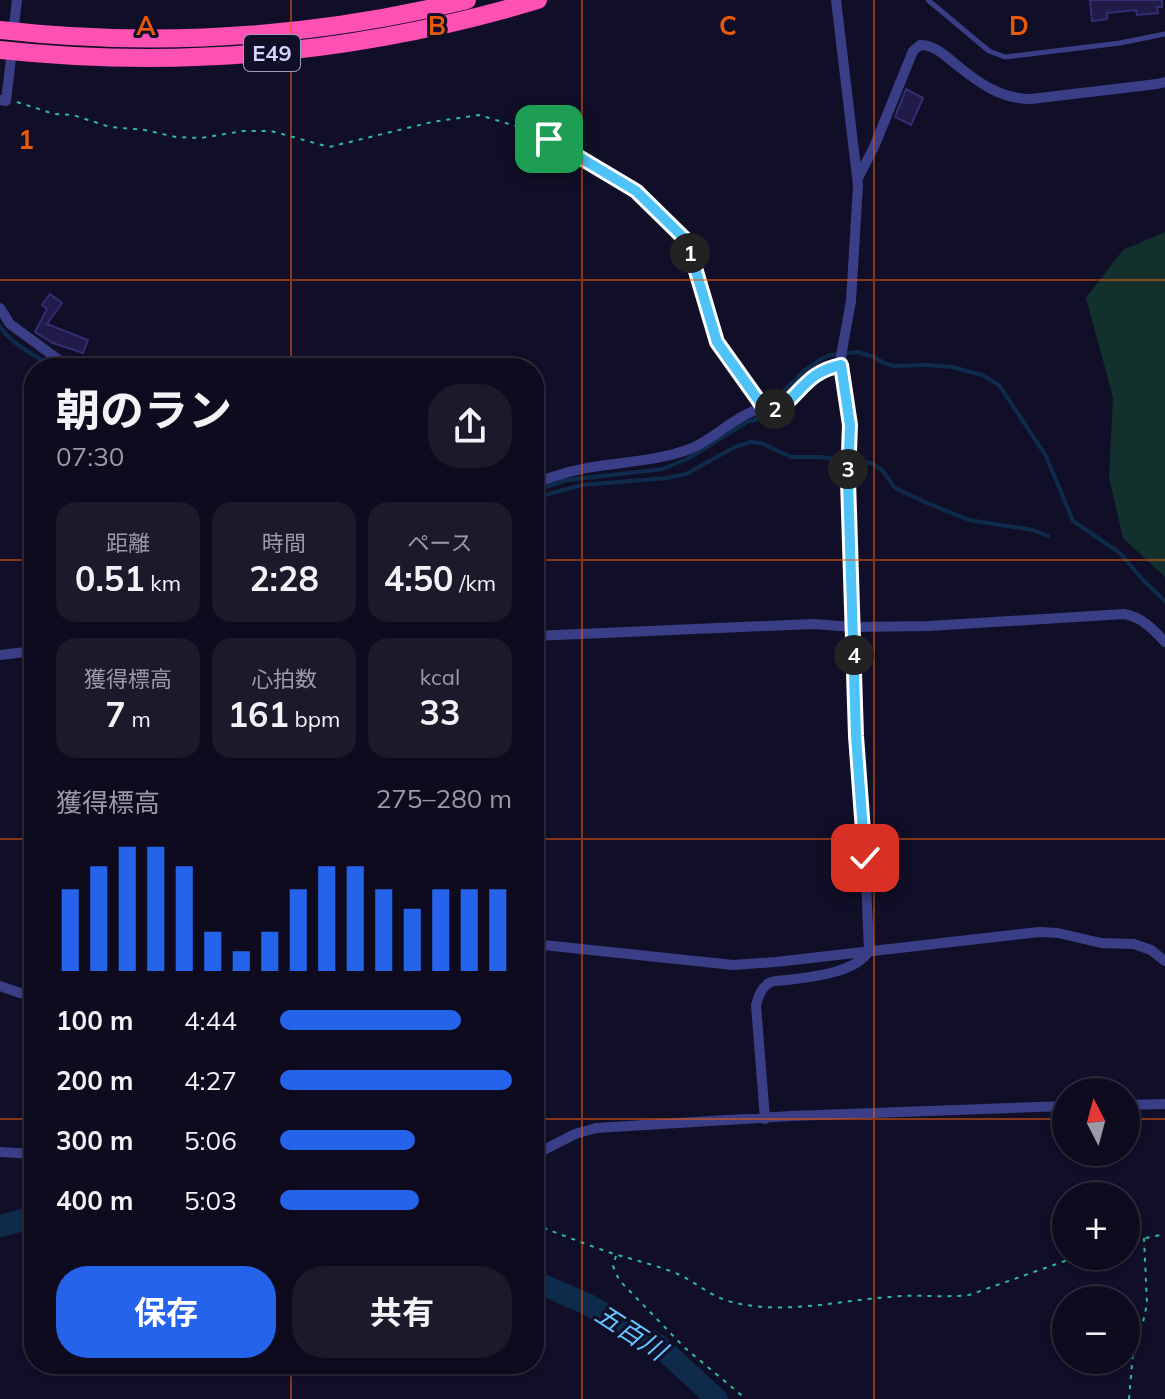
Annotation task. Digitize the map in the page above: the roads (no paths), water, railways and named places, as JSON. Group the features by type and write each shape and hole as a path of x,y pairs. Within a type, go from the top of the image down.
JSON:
{"highway":[{"name":"E49","path":"0,30 61,37 120,39 254,35 380,19 467,0"},
{"name":"E49","path":"0,50 60,57 122,59 257,55 329,47 425,30 538,0"}],"street":[{"path":"3,100 8,88 17,0"},
{"path":"765,1119 756,1005 760,993 769,983 849,967 869,951 856,736 848,472 850,425 841,365 851,301 857,180 836,0"},
{"path":"857,180 874,147 913,51 920,45 934,47 975,79 1014,99 1165,82"},
{"path":"0,308 10,324 56,358"},
{"path":"544,481 578,469 661,457 690,448 748,414 764,408 781,408 813,376 841,365"},
{"path":"544,636 813,624 853,627 945,625 1124,614 1142,621 1165,642"},
{"path":"0,655 24,652"},
{"path":"544,945 733,965 1039,932 1101,943 1134,944 1165,961"},
{"path":"0,986 24,994"},
{"path":"1140,1105 1165,1104"},
{"path":"544,1150 587,1129 1052,1107"},
{"path":"0,1152 24,1153"}],"lane":[{"path":"928,0 989,51 1005,57 1120,43 1165,34"}],"waterway":[{"path":"0,326 17,344 39,358"},
{"path":"544,488 567,480 663,469 689,458 755,420 804,371 830,355 858,352 893,366 952,367 982,375 999,385 1046,456 1073,521 1120,553 1165,601"},
{"path":"544,495 582,485 686,474 735,447 751,442 761,443 791,457 871,463 883,471 895,488 927,503 969,520 1033,530 1048,536"},
{"name":"五百川","path":"0,1226 24,1220"},
{"name":"五百川","path":"544,1285 587,1304 658,1345 717,1399"}]}
